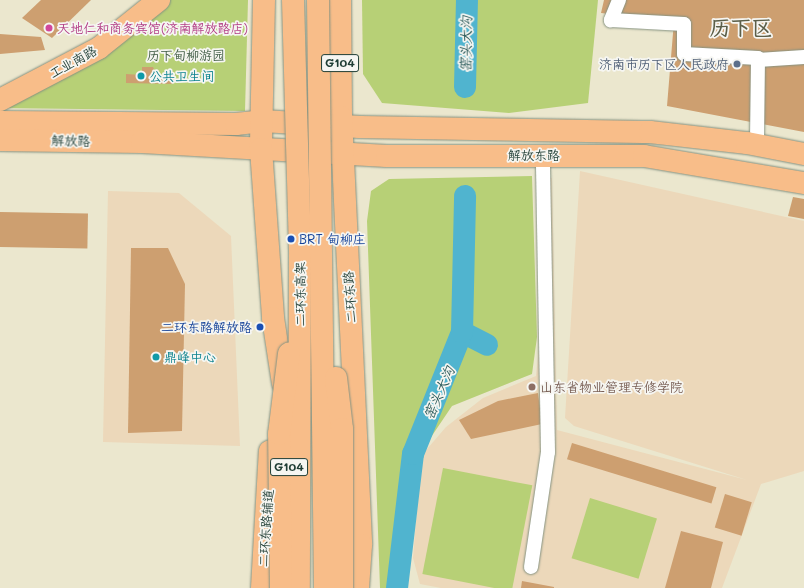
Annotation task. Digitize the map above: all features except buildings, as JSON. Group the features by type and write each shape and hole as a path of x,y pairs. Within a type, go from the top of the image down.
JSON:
{"main road":[{"name":"工业南路","path":"0,100 99,48 159,0"},
{"name":"G104","path":"264,0 261,149 277,348 289,410 287,588"},
{"name":"二环东高架","path":"292,0 310,256 325,588"},
{"name":"二环东高架","path":"299,588 318,0"},
{"name":"二环东路","path":"340,0 342,126 354,397"},
{"name":"解放东路","path":"262,121 342,126 508,128 650,132 757,145 804,154"},
{"name":"解放路","path":"0,140 142,132 262,121"},
{"name":"解放路","path":"0,122 142,132 261,149"},
{"name":"解放东路","path":"261,149 433,156 644,156 804,182"},
{"path":"281,588 279,434 310,256"},
{"path":"310,256 342,430 342,588"},
{"name":"二环东路辅道","path":"262,588 277,348"},
{"path":"333,588 335,427 354,397"},
{"path":"354,397 361,545 358,588"}],"street":[{"path":"619,0 611,20 684,24 684,54 758,60 804,57"},
{"path":"757,145 758,60"},
{"path":"532,567 548,452 543,155"}],"shaded area":[{"path":"580,171 804,221 804,471 761,484 722,588 441,588 420,584 413,558 421,456 446,427 483,398 536,376 540,339 537,177 552,178 557,430 747,480 574,426 565,418"},
{"name":"鼎峰中心","path":"108,191 179,193 231,236 240,446 103,442"}],"green space":[{"name":"历下甸柳游园","path":"162,0 248,0 245,111 0,108"},
{"path":"362,0 598,0 588,103 509,113 382,103 363,74"},
{"path":"532,176 537,337 532,374 452,406 419,455 406,453 399,588 380,588 367,221 371,191 389,179"},
{"path":"443,468 532,485 512,588 494,588 422,574"},
{"path":"590,498 657,518 639,579 572,558"}],"waterway":[{"name":"窑头大沟","path":"465,87 467,0"},
{"name":"窑头大沟","path":"397,588 413,454 462,332 465,196"},
{"path":"462,332 487,345"}],"place":[{"name":"天地仁和商务宾馆(济南解放路店)","path":"49,28"},
{"name":"济南市历下区人民政府","path":"737,64"},
{"name":"公共卫生间","path":"141,76"},
{"name":"BRT 甸柳庄","path":"291,239"},
{"name":"二环东路解放路","path":"260,327"},
{"name":"鼎峰中心","path":"156,357"},
{"name":"山东省物业管理专修学院","path":"532,387"}],"district":[{"name":"历下区","path":"741,27"}]}
